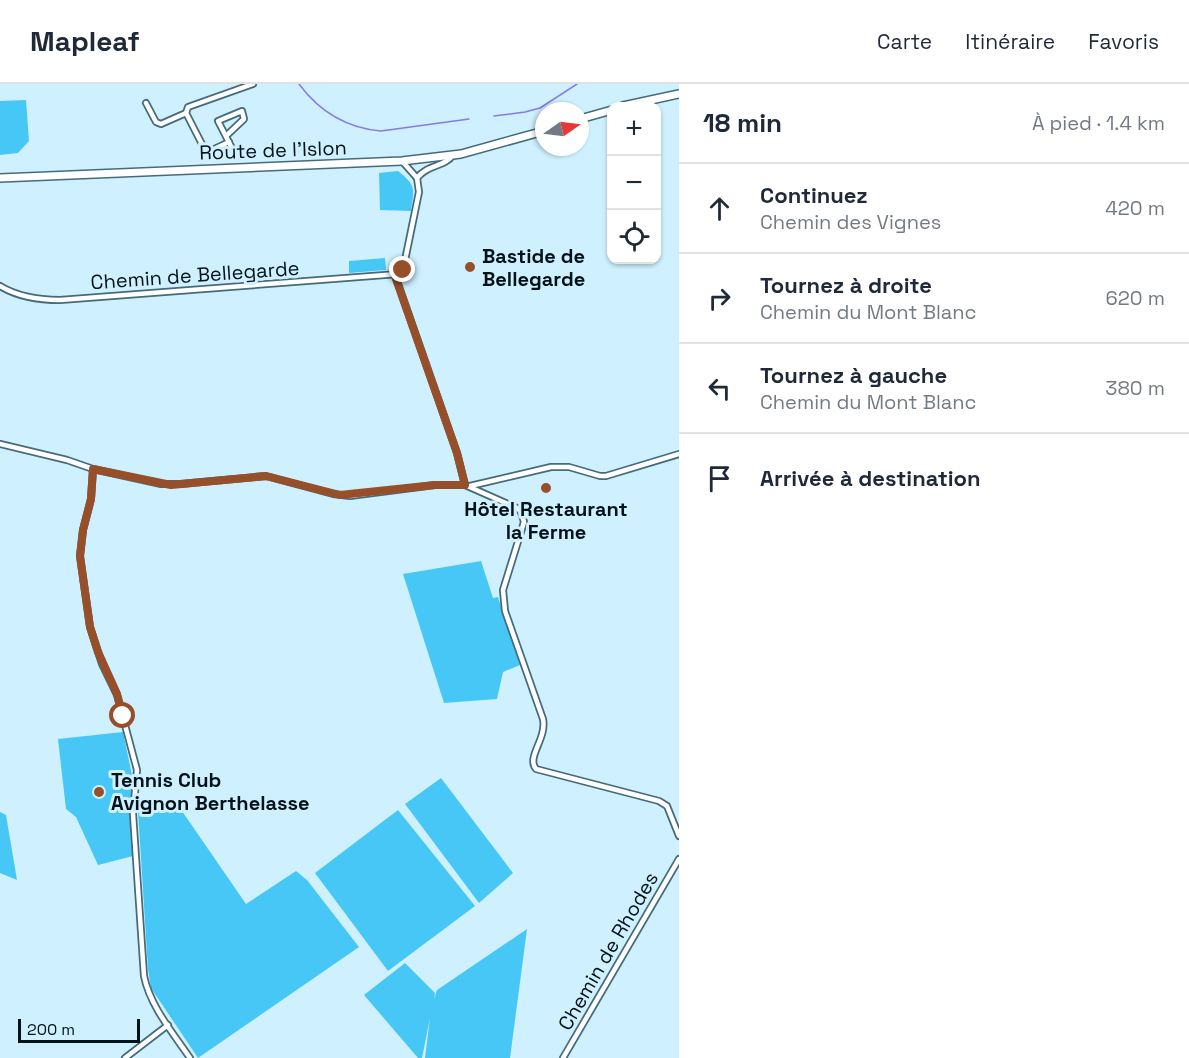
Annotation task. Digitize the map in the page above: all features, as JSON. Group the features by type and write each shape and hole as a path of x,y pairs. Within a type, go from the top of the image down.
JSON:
{"street":[{"path":"229,142 212,150 205,150 186,112 188,106 253,84"},
{"path":"641,102 679,94"},
{"path":"146,103 159,124 186,112"},
{"path":"226,136 244,119 241,110 218,120 226,136 236,156"},
{"path":"589,116 607,111"},
{"name":"Route de l'Islon","path":"0,178 402,161 453,155 501,144 535,133"},
{"path":"417,178 425,169 448,160 453,155"},
{"path":"402,161 417,178 419,192 403,270 395,275 468,486 517,508 524,517 525,522 502,596 505,611 543,719 544,731 532,760 534,767 659,801 667,806 679,836"},
{"name":"Chemin de Bellegarde","path":"0,286 32,298 60,300 395,275"},
{"path":"0,444 67,460 93,469 171,485 266,476 340,495 435,485 468,486 551,468 568,467 606,476 679,454"},
{"path":"93,469 91,499 83,530 80,556 90,627 102,664 117,694 137,770 133,814 144,976 150,994 190,1058"},
{"name":"Chemin de Rhodes","path":"563,1058 679,859"},
{"path":"125,1058 168,1025"}],"shaded area":[{"path":"26,100 29,141 18,153 0,155 0,101"},
{"path":"398,171 413,188 411,211 380,210 379,173"},
{"path":"385,258 386,270 349,273 349,261"},
{"path":"481,561 493,598 498,597 520,665 503,672 497,699 444,703 403,574"},
{"name":"Tennis Club Avignon Berthelasse","path":"123,732 134,785 130,809 133,856 98,865 76,817 66,809 58,739"},
{"path":"441,778 513,873 479,903 405,804"},
{"path":"173,798 246,904 296,871 307,880 359,947 198,1058 151,988 148,969 138,811 142,802"},
{"path":"398,810 475,906 388,971 315,873"},
{"path":"0,812 6,815 17,880 0,873"},
{"path":"527,929 510,1058 425,1058 430,1018 422,1058 418,1058 364,995 405,963 435,993 434,999 437,990"}],"waterway":[{"path":"299,84 325,110 345,122 369,129 381,131 469,119"},
{"path":"494,116 540,108 577,84"}],"place":[{"name":"Bastide de Bellegarde","path":"470,267"},
{"name":"Hôtel Restaurant la Ferme","path":"546,488"},
{"name":"Tennis Club Avignon Berthelasse","path":"99,792"}],"route":[{"path":"123,716 117,694 102,664 90,627 86,585 80,556 83,530 91,499 93,469 171,485 266,476 333,494 350,496 435,485 465,485 457,453 396,279 395,275 403,270"}]}
